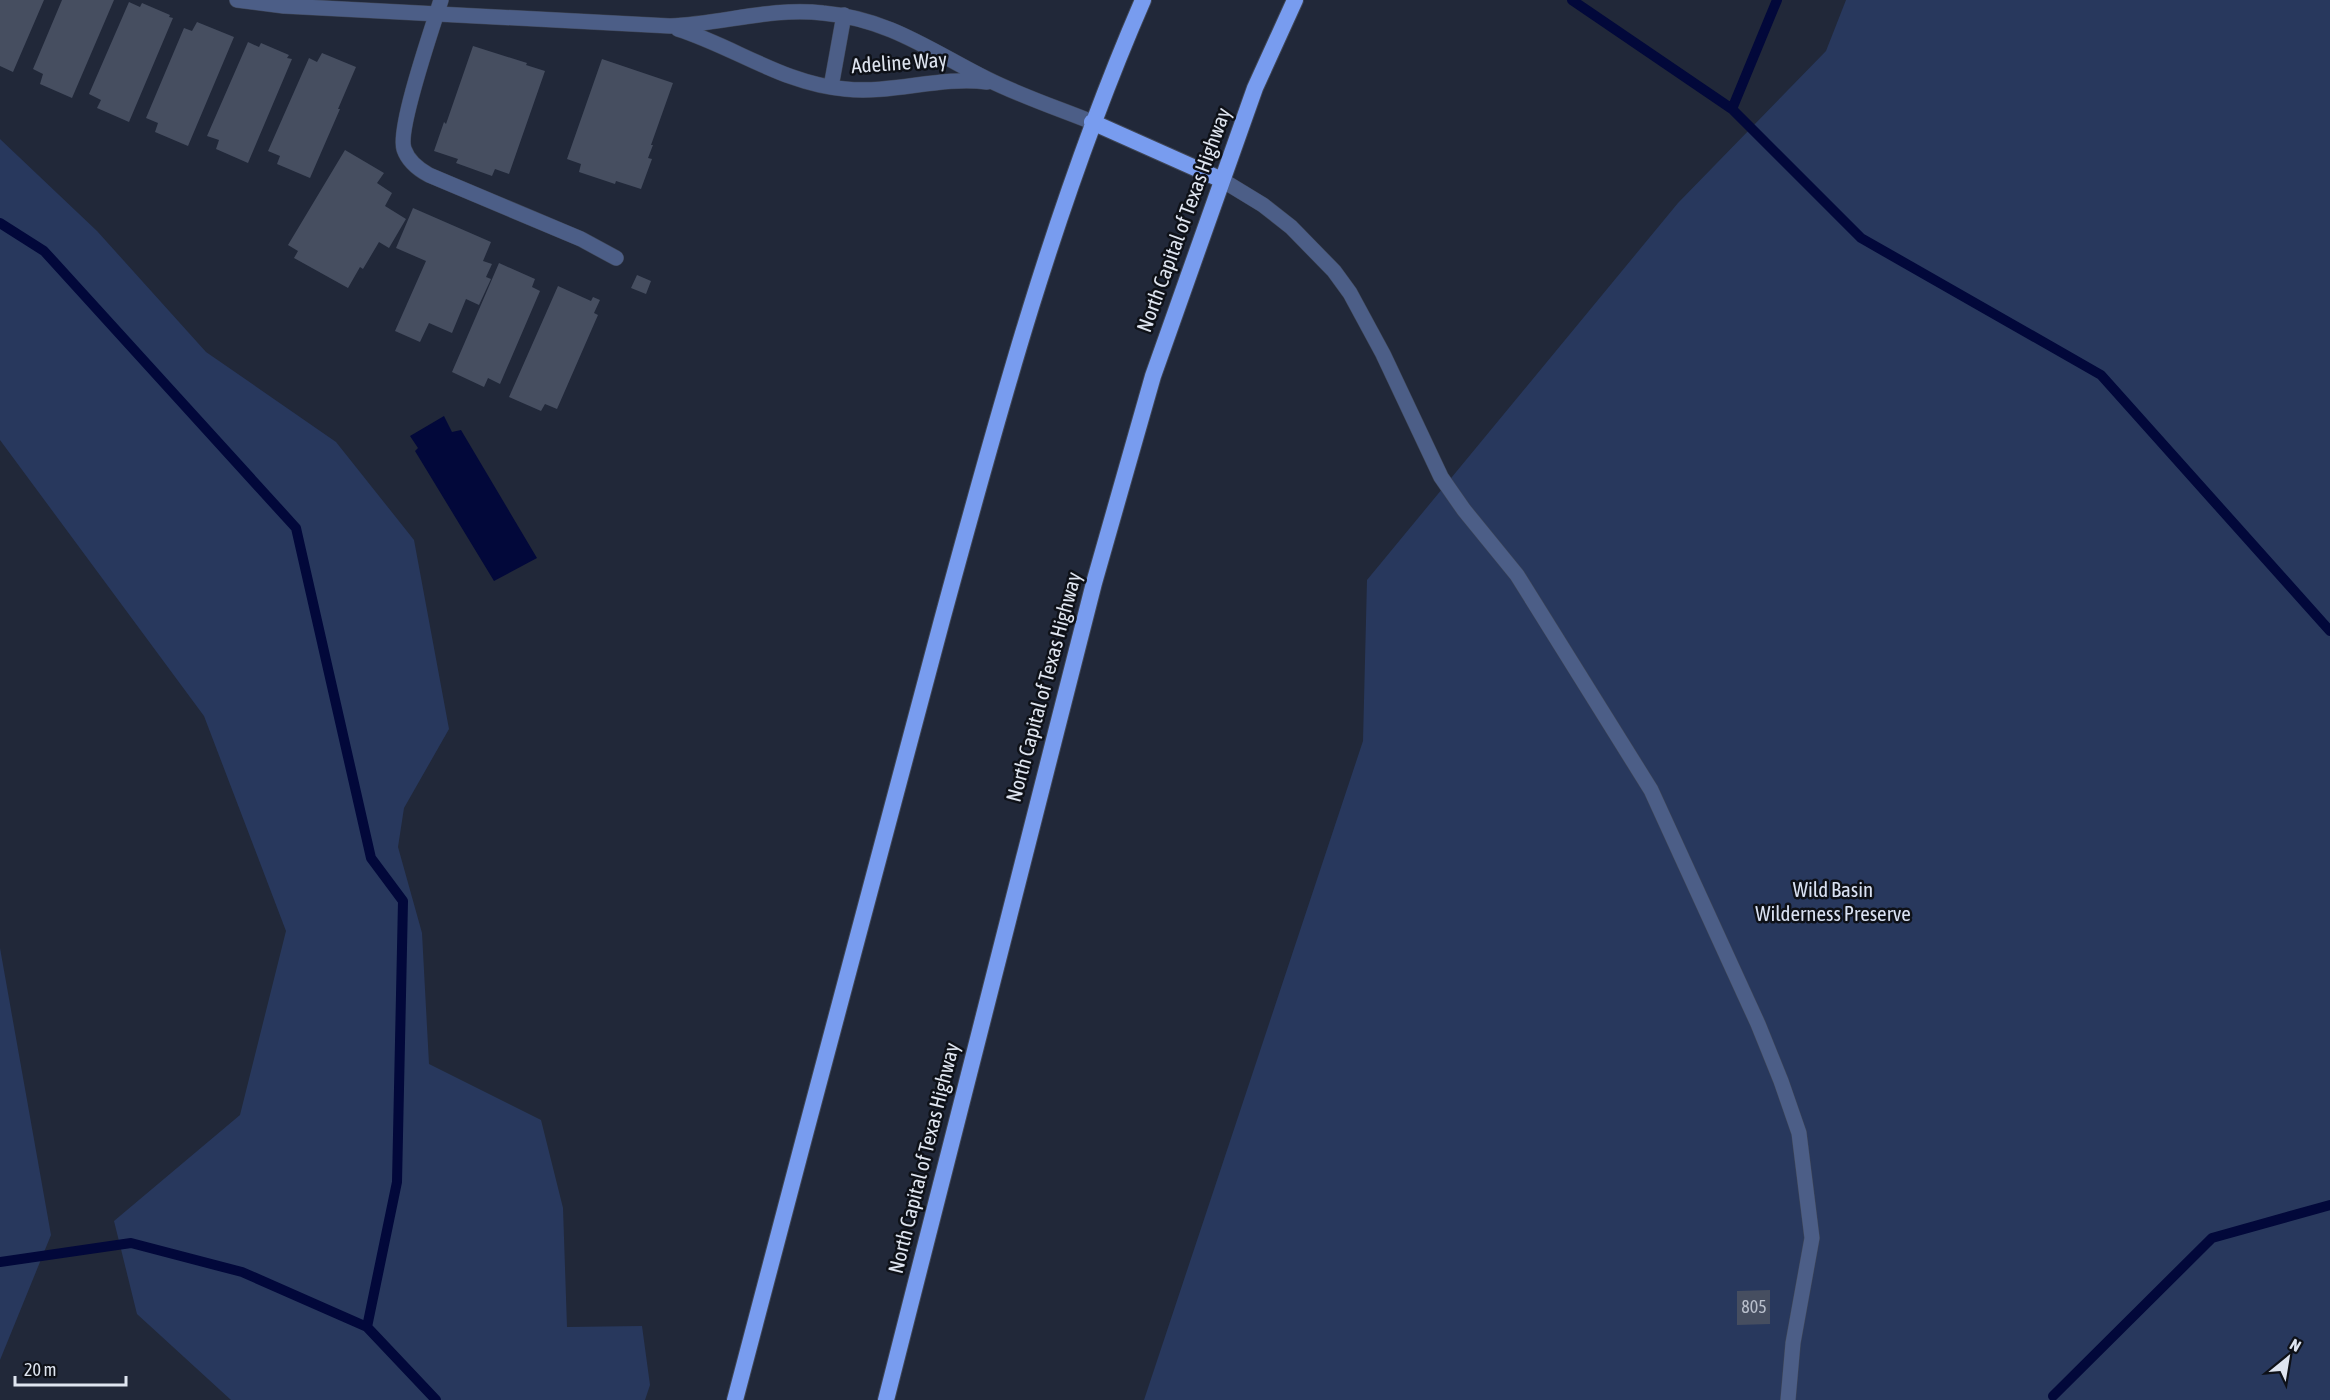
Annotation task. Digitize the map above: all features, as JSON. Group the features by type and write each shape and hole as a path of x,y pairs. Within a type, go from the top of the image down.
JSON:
{"highway":[{"path":"735,1400 843,995 882,837 1020,340 1092,122 1143,0"},
{"name":"North Capital of Texas Highway","path":"886,1400 1094,583 1153,376 1255,88 1295,0"},
{"path":"1092,122 1222,180"}],"street":[{"name":"Adeline Way","path":"237,0 284,6 439,6 670,26 703,25 776,11 823,12 844,15 909,36 999,84 1092,122"},
{"path":"439,6 405,121 403,147 407,156 429,176 581,239 616,258"},
{"path":"831,87 844,15"},
{"name":"Adeline Way","path":"670,26 705,39 773,71 831,87 878,90 958,80 999,84"},
{"path":"1222,180 1263,205 1291,227 1326,263 1350,293 1383,354 1441,477 1457,501 1517,575 1651,790 1758,1024 1781,1080 1799,1133 1812,1238 1793,1343 1788,1400"}],"green space":[{"name":"Wild Basin Wilderness Preserve","path":"1846,0 2330,0 2330,1400 1144,1400 1363,741 1367,580 1678,203 1826,51"},
{"path":"0,139 97,231 206,352 336,442 414,540 449,729 404,808 398,847 422,933 429,1064 541,1120 563,1208 567,1327 642,1326 650,1385 645,1400 231,1400 137,1314 114,1221 240,1115 286,931 204,716 0,440"},
{"path":"0,948 51,1235 0,1360"}],"shaded area":[{"path":"444,416 452,432 461,430 537,558 494,581 415,451 418,448 410,436"}],"building":[{"path":"0,0 44,0 13,72 0,66"},
{"path":"62,0 114,0 72,98 40,84 43,74 33,69"},
{"path":"129,2 140,7 142,3 173,18 129,122 97,108 101,100 89,94"},
{"path":"197,22 234,37 188,146 155,132 158,123 146,118 184,28 192,31"},
{"path":"248,42 259,47 261,43 289,55 287,58 292,59 248,163 216,149 219,140 207,136"},
{"path":"473,46 545,71 509,174 495,169 492,176 456,163 458,159 434,151 444,122 446,124"},
{"path":"322,53 356,67 310,178 277,164 280,156 268,151 309,58 317,62"},
{"path":"602,59 673,83 651,145 653,145 648,158 652,159 641,189 616,181 615,184 579,172 581,164 567,159"},
{"path":"345,150 384,173 377,183 392,193 385,206 406,219 389,248 379,242 363,269 360,267 348,288 294,258 298,251 288,245"},
{"path":"413,208 491,242 483,261 492,264 486,277 491,279 479,305 466,299 452,333 429,323 420,342 395,331 426,261 396,248"},
{"path":"499,263 535,279 532,287 540,291 500,384 488,378 484,387 452,372"},
{"path":"637,275 651,281 646,294 631,288"},
{"path":"558,286 591,301 593,297 600,300 594,313 598,315 557,409 545,404 541,411 509,397"},
{"path":"1770,1290 1770,1324 1737,1325 1737,1291"}],"waterway":[{"path":"1572,0 1732,109"},
{"path":"1777,0 1732,109 1861,238 2101,375 2330,631"},
{"path":"0,223 44,251 296,528 371,858 403,901 397,1182 367,1327 436,1400"},
{"path":"2053,1396 2212,1238 2330,1205"},
{"path":"0,1262 131,1243 242,1272 367,1327"}]}
